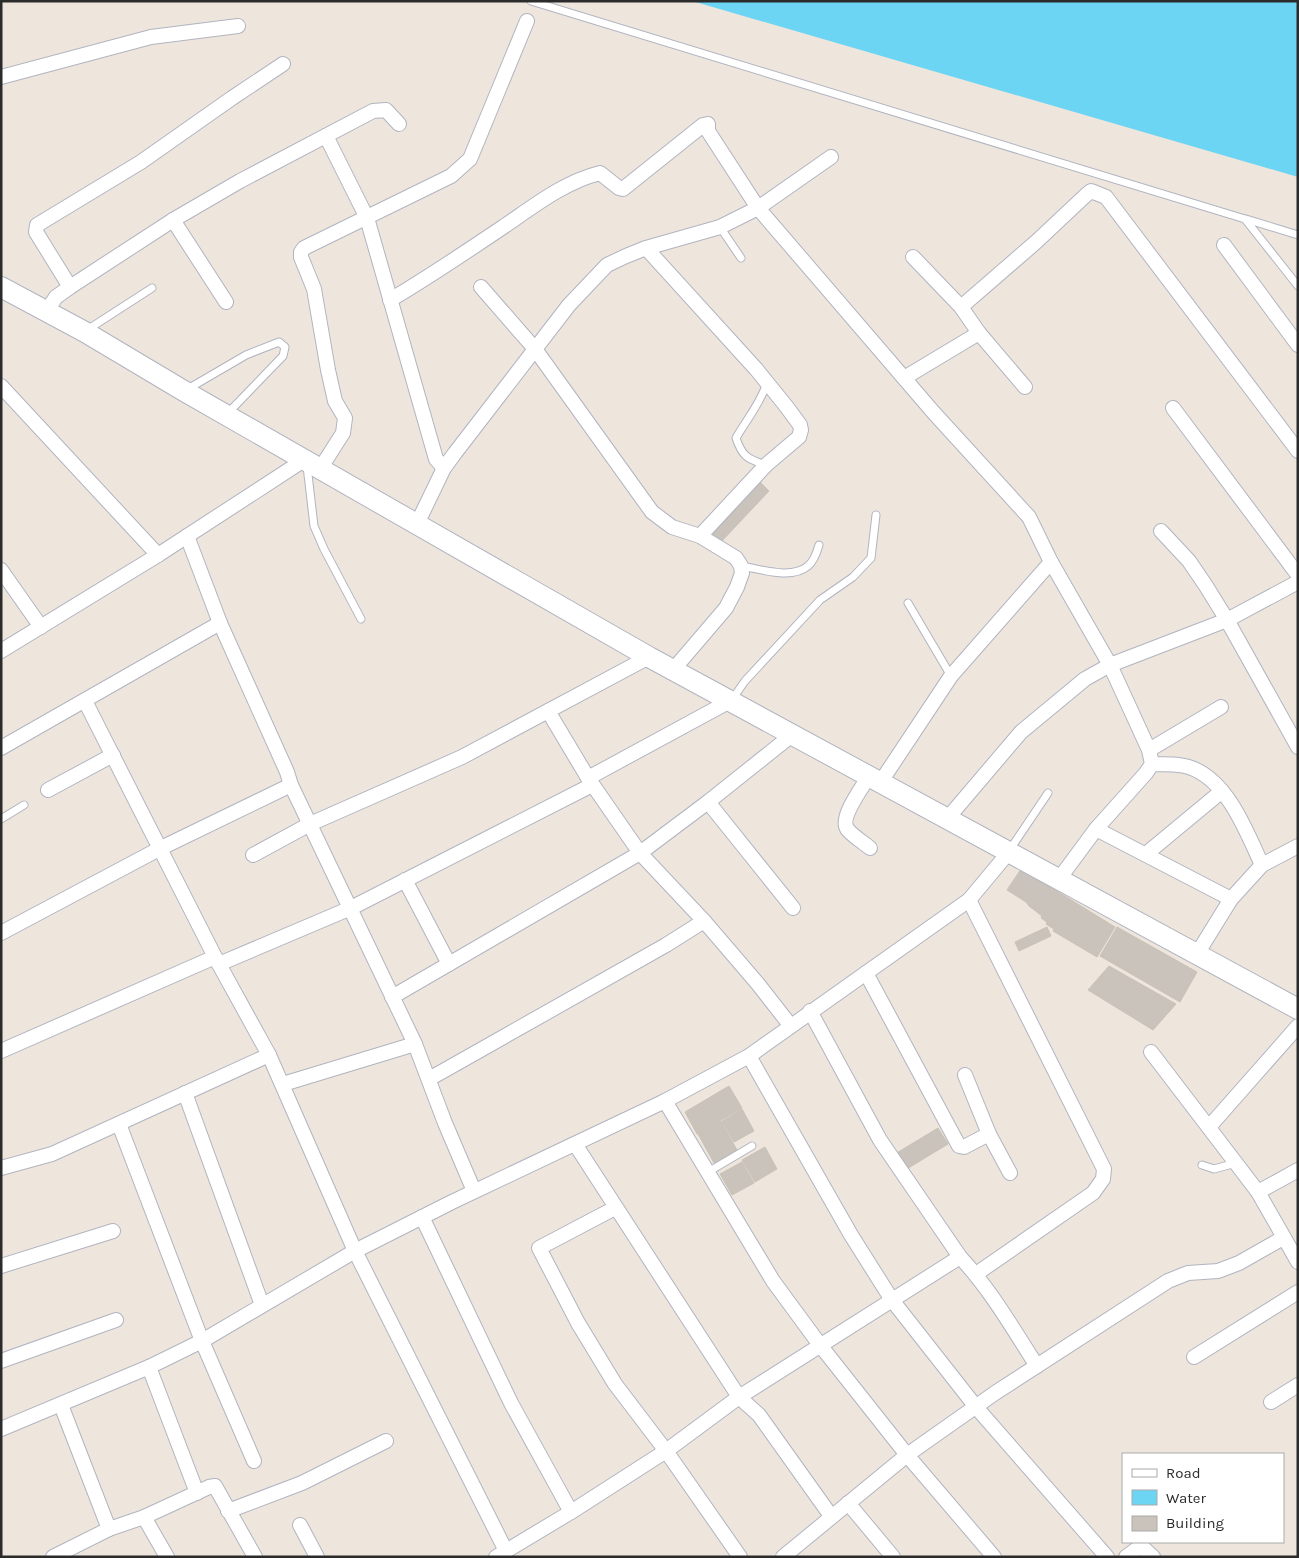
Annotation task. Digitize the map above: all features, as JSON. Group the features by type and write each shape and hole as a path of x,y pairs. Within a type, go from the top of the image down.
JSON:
{"street":[{"path":"1,651 187,536 310,464 343,433 345,418 335,401 314,289 301,257 301,252 304,248 451,176 470,159 527,21"},
{"path":"1,77 151,38 238,26"},
{"path":"70,287 36,232 37,224 141,162 283,64"},
{"path":"46,312 56,297 70,287 173,220 240,181 373,111 386,110 399,124"},
{"path":"390,300 429,277 550,195 573,183 600,173 623,189 704,125 708,124 708,131 758,208 904,378 1029,517 1051,562 1110,665 1149,750 1152,764 1096,829 1059,879"},
{"path":"326,136 367,218 436,459 444,468"},
{"path":"417,524 444,468 569,305 607,265 646,248 720,226 758,208 831,156"},
{"path":"960,307 1036,242 1086,195 1091,191 1099,193 1106,197 1298,451"},
{"path":"173,220 226,302"},
{"path":"1224,244 1298,345"},
{"path":"646,248 756,369 786,406 800,425 801,430 799,438 766,466 700,536"},
{"path":"913,257 960,307 1024,387"},
{"path":"1,287 85,332 310,464 649,657 1298,1009"},
{"path":"481,287 535,349 652,512 672,527 700,536 736,558 741,566 742,573 726,608 673,670"},
{"path":"904,378 979,333"},
{"path":"1,386 158,555"},
{"path":"1173,408 1298,575"},
{"path":"1161,531 1189,561 1226,620 1298,747"},
{"path":"187,536 220,624 287,772 291,785 415,1044 444,1123 474,1191"},
{"path":"870,848 847,829 844,822 848,812 951,676 1051,562"},
{"path":"1,570 41,627"},
{"path":"947,819 1021,732 1085,679 1110,665 1226,620 1298,582"},
{"path":"1,748 220,624"},
{"path":"253,855 310,824 462,757 649,657"},
{"path":"85,702 113,754 159,849 269,1055 355,1251 501,1554 666,1451 740,1397 960,1257"},
{"path":"1,1051 217,960 351,908 590,781 730,702"},
{"path":"1149,750 1221,707"},
{"path":"548,711 590,781 640,853 704,921 790,1025"},
{"path":"392,997 640,853 792,735"},
{"path":"48,790 113,754"},
{"path":"1152,764 1194,768 1222,791 1242,822 1262,866"},
{"path":"1,933 159,849 291,785"},
{"path":"1146,854 1222,791"},
{"path":"708,802 793,908"},
{"path":"1096,829 1231,899"},
{"path":"1197,954 1231,899 1262,866 1298,846"},
{"path":"1,1428 61,1405 149,1367 202,1341 355,1251 474,1191 665,1101 749,1056 790,1025 969,900 1008,852"},
{"path":"405,880 449,964"},
{"path":"969,900 1104,1169 1103,1180 1093,1193 976,1274"},
{"path":"429,1079 666,945 704,921"},
{"path":"866,972 959,1146 964,1147 989,1134"},
{"path":"810,1011 880,1140 960,1257 976,1274 995,1301 1037,1366"},
{"path":"1209,1127 1298,1026"},
{"path":"283,1084 415,1044"},
{"path":"1151,1052 1258,1192 1298,1262"},
{"path":"1,1168 52,1154 269,1055"},
{"path":"749,1056 851,1235 892,1300 976,1407 1107,1557"},
{"path":"965,1075 989,1134 1010,1174"},
{"path":"185,1093 262,1305"},
{"path":"665,1101 773,1281 820,1345 907,1455 994,1557"},
{"path":"119,1124 202,1341 254,1461"},
{"path":"575,1144 740,1397 759,1415 831,1516"},
{"path":"1258,1192 1298,1170"},
{"path":"615,1208 539,1248 578,1323 615,1384 666,1451 740,1557"},
{"path":"422,1217 511,1403 571,1512"},
{"path":"1,1266 113,1231"},
{"path":"783,1557 907,1455 995,1393 1168,1281 1188,1273 1218,1271 1239,1263 1283,1238"},
{"path":"1194,1357 1298,1292"},
{"path":"1,1361 116,1320"},
{"path":"149,1367 197,1493"},
{"path":"1271,1402 1298,1385"},
{"path":"61,1405 109,1529"},
{"path":"228,1511 302,1483 386,1441"},
{"path":"53,1557 77,1552 109,1529 144,1517 215,1486 254,1557"},
{"path":"848,1503 893,1557"},
{"path":"144,1517 167,1557"},
{"path":"300,1525 318,1557"},
{"path":"1126,1557 1141,1546 1153,1557"}],"lane":[{"path":"531,1 1298,234"},
{"path":"1245,219 1298,286"},
{"path":"720,226 741,258"},
{"path":"85,332 152,288"},
{"path":"184,391 246,354 279,342 285,347 283,356 226,415"},
{"path":"766,383 763,396 736,438 740,452 755,462 766,466"},
{"path":"310,464 314,526 361,619"},
{"path":"730,702 745,680 820,600 853,577 871,558 876,515"},
{"path":"741,566 782,573 799,571 809,566 819,545"},
{"path":"908,603 951,676"},
{"path":"1008,852 1048,794"},
{"path":"1,819 24,805"},
{"path":"708,1172 752,1146"},
{"path":"1202,1165 1214,1169 1236,1163"}],"water":[{"path":"692,1 1298,1 1298,177"}],"building":[{"path":"760,482 769,491 720,543 711,534"},
{"path":"1021,869 1115,927 1097,957 1053,931 1054,929 1041,918 1042,916 1026,902 1007,890"},
{"path":"1047,927 1051,936 1019,951 1015,942"},
{"path":"1117,927 1197,972 1180,1002 1100,956"},
{"path":"1109,966 1176,1004 1153,1030 1088,990"},
{"path":"729,1086 742,1108 697,1134 685,1112"},
{"path":"742,1109 754,1131 734,1142 722,1121"},
{"path":"721,1121 737,1150 714,1163 698,1134"},
{"path":"938,1128 948,1144 905,1170 895,1154"},
{"path":"765,1147 777,1169 755,1182 742,1160"},
{"path":"742,1162 754,1183 732,1195 720,1174"}]}
